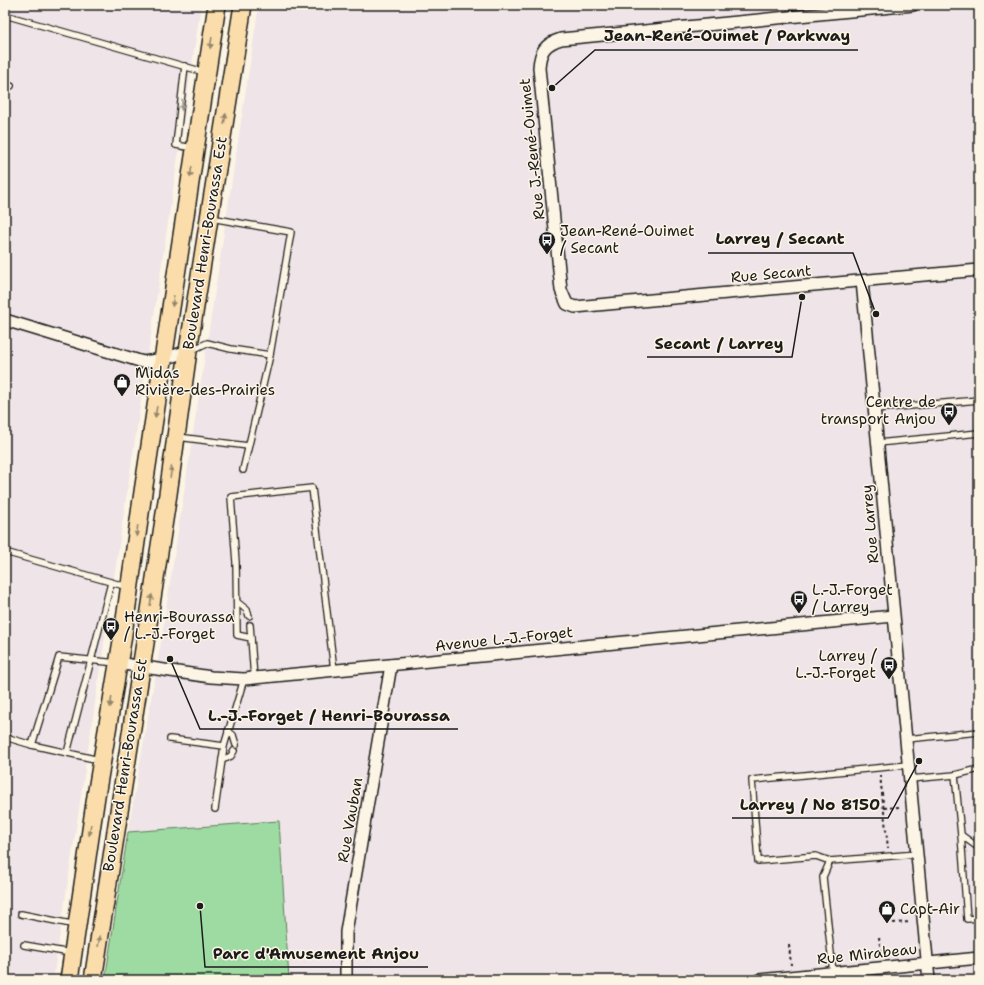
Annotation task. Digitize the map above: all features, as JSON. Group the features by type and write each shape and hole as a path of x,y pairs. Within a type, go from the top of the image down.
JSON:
{"main road":[{"name":"Boulevard Henri-Bourassa Est","path":"69,980 101,760 129,587 217,5"},
{"name":"Boulevard Henri-Bourassa Est","path":"93,980 188,351 243,5"}],"street":[{"name":"Rue J.-René-Ouimet","path":"567,304 561,290 539,68 539,58 543,49 551,42 569,38 913,5"},
{"name":"Rue Secant","path":"567,304 575,307 979,270"},
{"name":"Rue Larrey","path":"862,280 929,980"},
{"path":"5,320 143,362 164,359 188,351"},
{"name":"Avenue L.-J.-Forget","path":"117,663 210,677 249,678 893,616"},
{"name":"Rue Vauban","path":"346,980 346,932 391,665"},
{"name":"Rue Mirabeau","path":"759,980 979,958"}],"lane":[{"path":"5,15 207,72"},
{"path":"185,66 176,145 195,148"},
{"path":"209,218 291,232 270,355 243,470"},
{"path":"188,351 207,343 231,349 270,355"},
{"path":"875,409 979,400"},
{"path":"878,443 979,433"},
{"path":"176,437 248,446"},
{"path":"251,638 237,636 236,562 231,497 312,488 334,670"},
{"path":"5,552 129,587"},
{"path":"68,753 111,583"},
{"path":"237,602 247,610 249,616"},
{"path":"215,809 224,746 228,731 249,678 251,638 250,625"},
{"path":"32,745 59,657 117,663"},
{"path":"222,760 231,756 235,748 233,736 228,731"},
{"path":"906,739 979,732"},
{"path":"5,737 32,745 101,760"},
{"path":"170,739 224,746"},
{"path":"908,765 752,780 758,861 816,856 830,861 917,854"},
{"path":"910,779 955,775 979,769"},
{"path":"955,775 967,919 979,918"},
{"path":"961,835 979,848"},
{"path":"830,861 823,877 833,972"},
{"path":"21,914 76,925"},
{"path":"24,945 72,954"}],"path":[{"path":"880,774 889,856"},
{"path":"883,809 900,807"},
{"path":"893,923 912,922"},
{"path":"879,937 881,955"},
{"path":"790,945 792,965"}],"shaded area":[{"path":"5,5 201,5 53,980 5,980"},
{"path":"259,5 979,5 979,980 289,980 279,821 128,832 161,642"}],"green space":[{"path":"279,821 289,980 105,980 128,832"}],"place":[{"name":"Jean-René-Ouimet / Parkway","path":"552,88"},
{"name":"Jean-René-Ouimet / Secant","path":"547,255"},
{"name":"Secant / Larrey","path":"802,297"},
{"name":"Larrey / Secant","path":"876,314"},
{"name":"Midas Rivière-des-Prairies","path":"122,397"},
{"name":"Centre de transport Anjou","path":"949,426"},
{"name":"L.-J.-Forget / Larrey","path":"799,614"},
{"name":"Henri-Bourassa / L.-J.-Forget","path":"111,641"},
{"name":"L.-J.-Forget / Henri-Bourassa","path":"170,659"},
{"name":"Larrey / L.-J.-Forget","path":"889,680"},
{"name":"Larrey / No 8150","path":"919,761"},
{"name":"Parc d'Amusement Anjou","path":"200,906"},
{"name":"Capt-Air","path":"887,924"}]}
